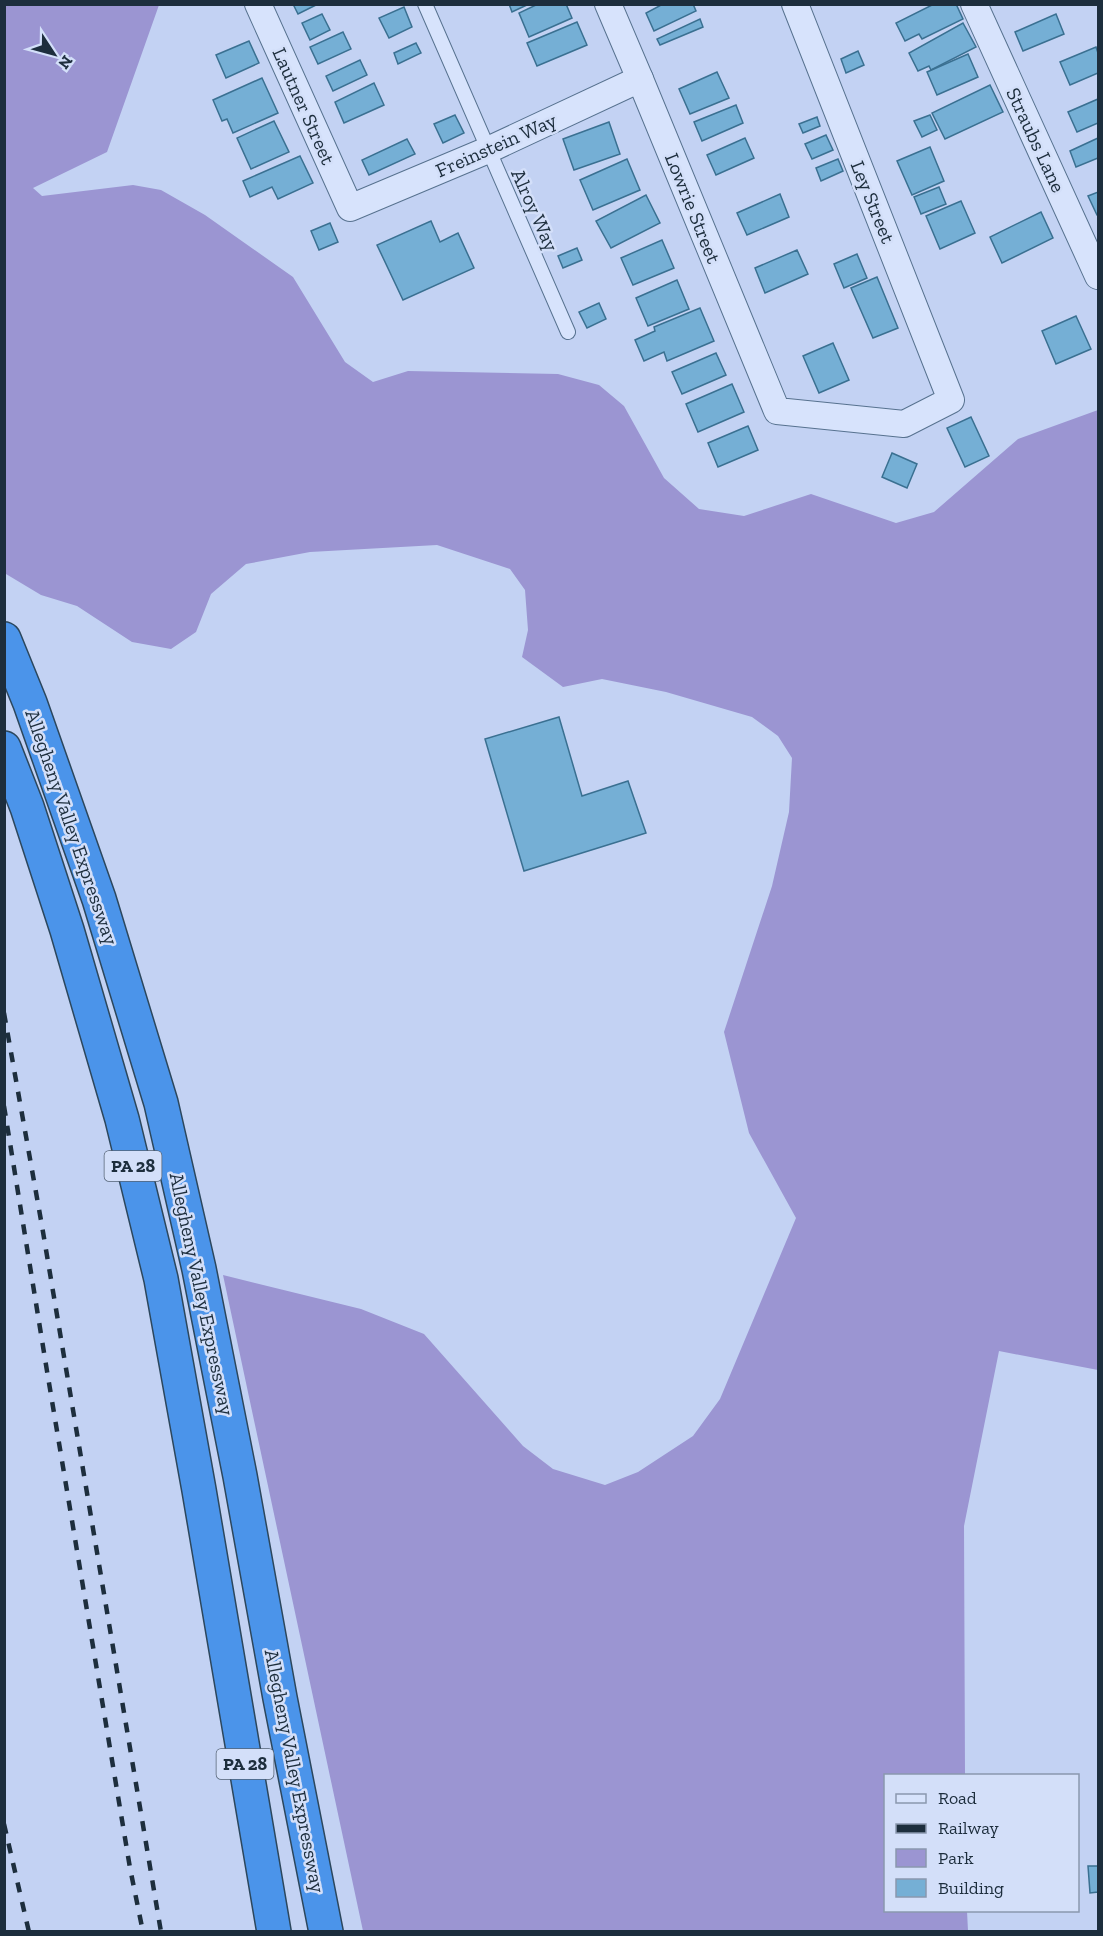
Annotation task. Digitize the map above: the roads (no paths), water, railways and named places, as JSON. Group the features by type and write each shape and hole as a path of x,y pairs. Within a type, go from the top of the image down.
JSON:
{"highway":[{"name":"Allegheny Valley Expressway","path":"4,639 30,703 99,899 160,1103 199,1269 326,1932"},
{"name":"Allegheny Valley Expressway","path":"4,748 27,807 70,941 122,1119 161,1279 274,1932"}],"street":[{"name":"Lautner Street","path":"258,4 350,208"},
{"name":"Lowrie Street","path":"608,4 777,411"},
{"name":"Ley Street","path":"777,411 904,424 951,400 795,4"},
{"name":"Straubs Lane","path":"974,4 1098,276"},
{"name":"Freinstein Way","path":"350,208 488,150 640,79"}],"lane":[{"name":"Alroy Way","path":"425,4 568,332"}],"railway":[{"path":"4,1013 161,1932"},
{"path":"4,1106 130,1868 143,1932"},
{"path":"4,1824 29,1932"}]}
